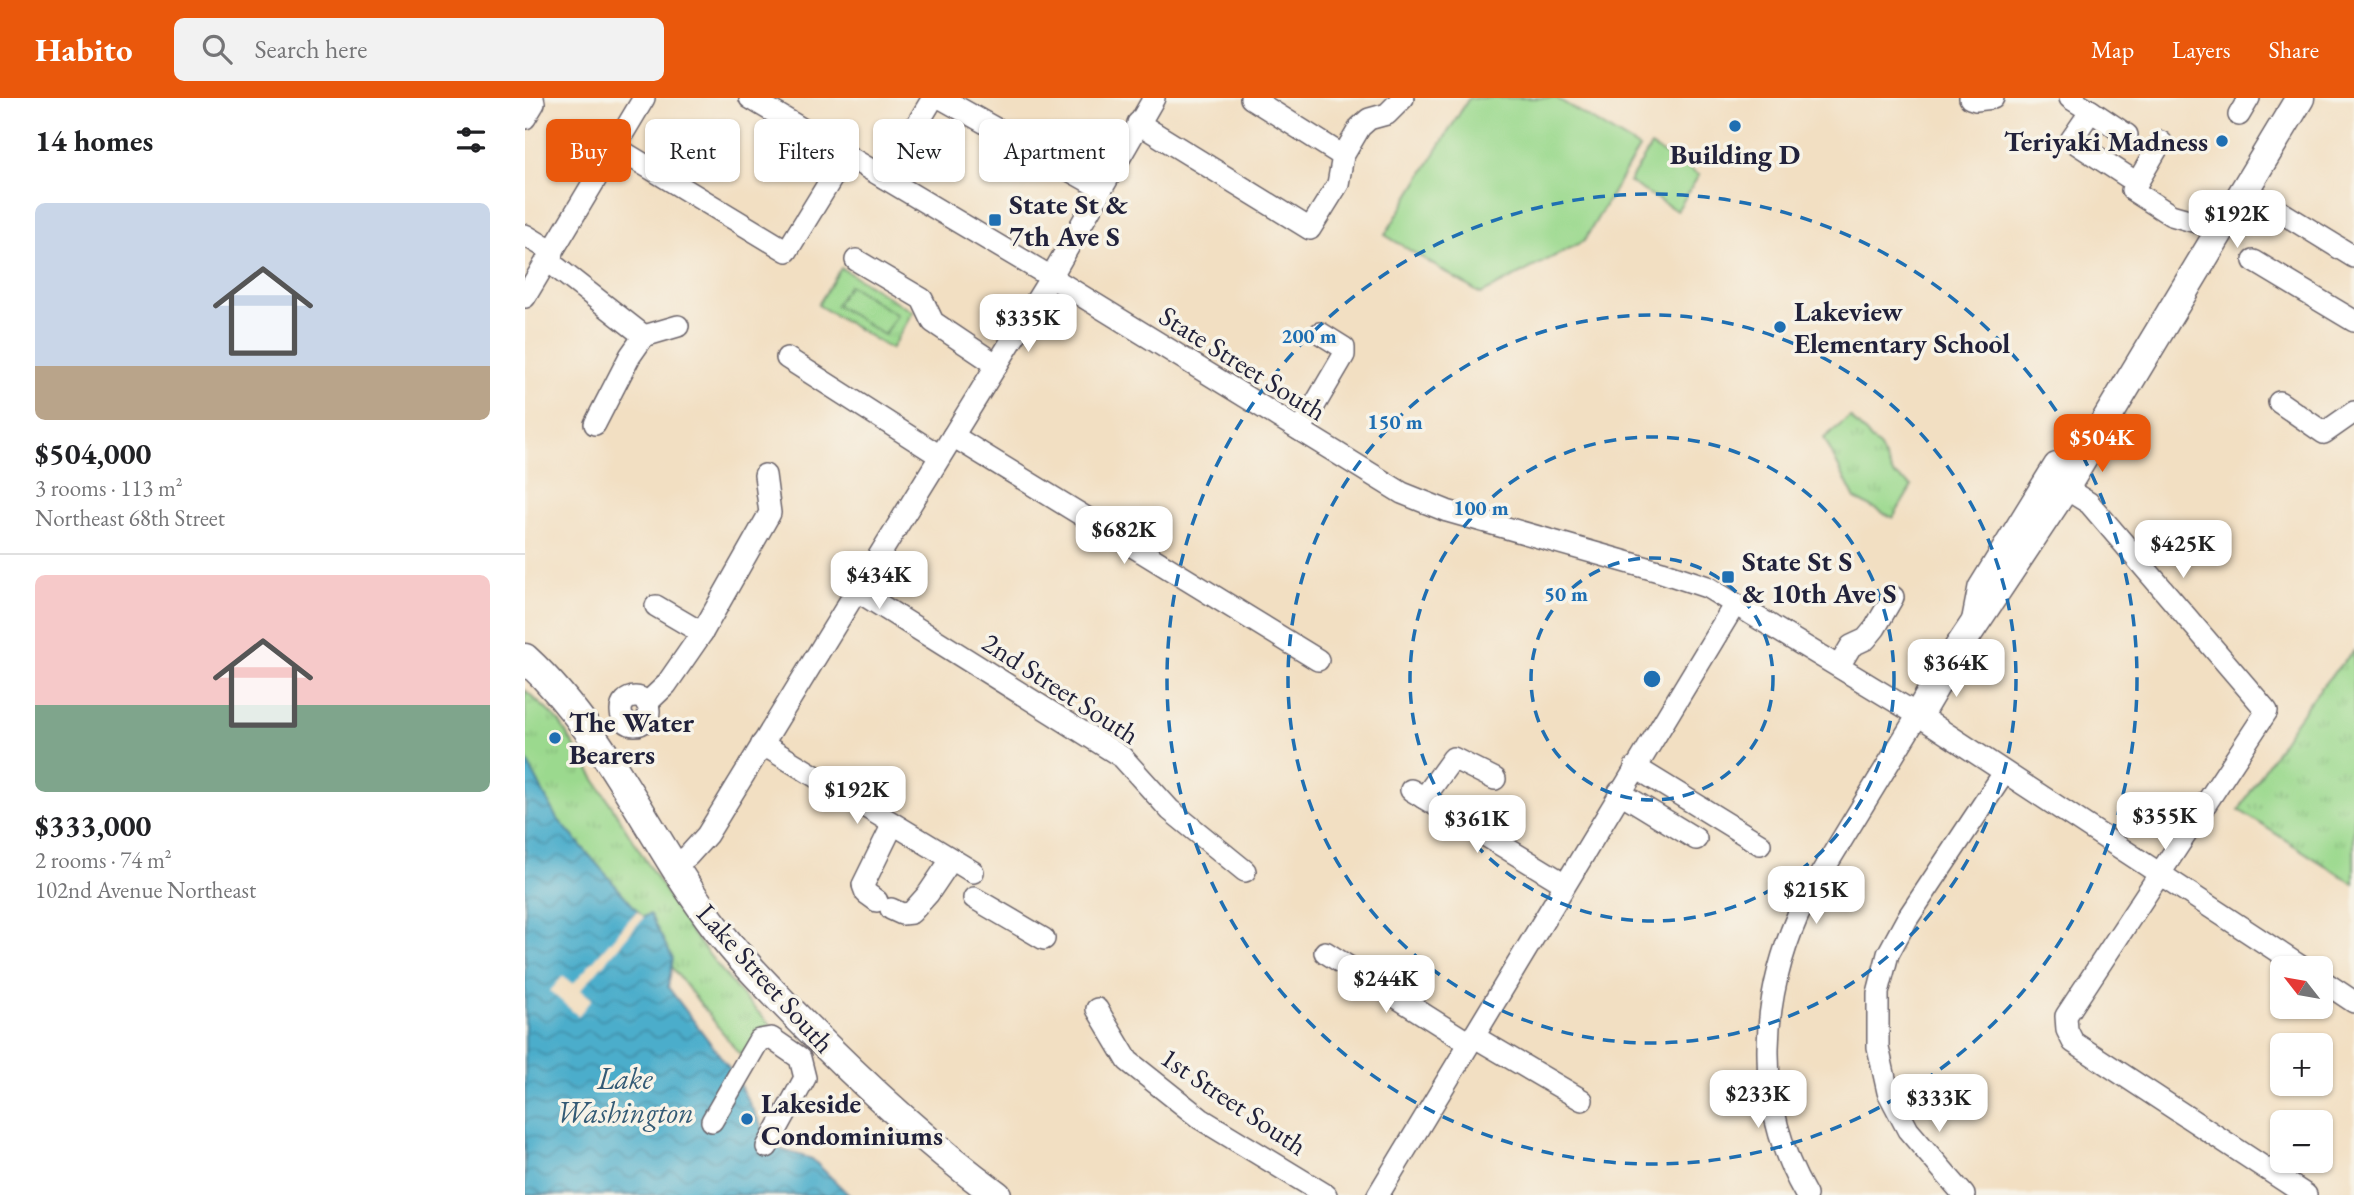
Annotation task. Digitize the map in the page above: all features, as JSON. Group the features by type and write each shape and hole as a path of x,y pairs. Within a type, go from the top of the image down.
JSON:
{"main road":[{"path":"1918,715 2085,456 2300,98"},
{"name":"Lake Street South","path":"525,658 550,681 596,738 674,866 718,931 805,1038 996,1195"}],"street":[{"path":"525,118 534,103 533,98"},
{"path":"631,120 644,98"},
{"name":"State Street South","path":"750,98 785,119"},
{"path":"920,119 933,98"},
{"path":"941,98 1101,188"},
{"path":"674,866 688,856 707,835 859,593 940,456 1051,278 1154,98"},
{"path":"1251,98 1343,156"},
{"path":"1138,123 1310,229 1338,184 1343,156 1360,127 1369,119 1387,114 1400,104 1403,98"},
{"path":"1970,98 1993,98"},
{"path":"2070,98 2127,135"},
{"path":"2091,111 2071,140 2137,183"},
{"path":"2161,142 2132,190 2171,215 2203,225 2218,234"},
{"path":"631,157 787,251 829,182"},
{"path":"525,297 594,182"},
{"name":"State Street South","path":"892,182 1402,493 1429,505 1707,587 1918,715 2284,956"},
{"path":"2245,190 2354,257"},
{"path":"525,235 644,336"},
{"path":"856,260 922,299 933,322 997,365"},
{"path":"2254,261 2354,321"},
{"path":"595,424 644,336 678,326"},
{"path":"1300,430 1344,355 1344,348 1320,333"},
{"path":"787,358 940,456"},
{"path":"2279,402 2324,433 2354,412"},
{"path":"953,436 1318,660"},
{"path":"1970,631 1979,587 2055,464 2085,456"},
{"path":"596,738 624,719 622,709 627,700 638,698 646,703 666,685 702,633 770,513 765,475"},
{"path":"2065,488 2089,503 2267,710 2066,1016 2067,1030 2073,1041 2306,1195"},
{"name":"2nd Street South","path":"859,593 1122,757 1170,810 1245,871"},
{"path":"1839,666 1851,646 1866,639 1875,628 1893,597"},
{"path":"1378,1195 1735,604"},
{"path":"656,606 702,633"},
{"path":"1806,1195 1797,1180 1777,1123 1771,1089 1768,1049 1779,961 1791,928 1823,869 1918,715"},
{"path":"762,744 973,872"},
{"path":"1495,779 1453,758 1417,794 1565,884"},
{"path":"1635,767 1760,844"},
{"path":"1964,1195 1908,1130 1888,1092 1878,1048 1878,993 1888,954 1907,919 2004,773"},
{"path":"1619,792 1696,839"},
{"path":"893,824 863,885 866,893 884,905 902,914 911,913 928,894 951,860"},
{"path":"974,898 1044,939"},
{"path":"1325,952 1471,1039 1583,1100"},
{"path":"2333,988 2354,1002"},
{"name":"1st Street South","path":"1097,1009 1128,1061 1201,1119 1326,1195"},
{"path":"712,1121 759,1040 771,1038 781,1044 805,1038"},
{"path":"781,1044 805,1038"},
{"path":"768,1147 806,1078 805,1038"}],"green space":[{"path":"1469,98 1556,98 1639,148 1584,241 1481,294 1385,235"},
{"path":"1651,146 1699,175 1677,211 1629,182"},
{"path":"841,268 913,312 891,349 818,305"},
{"path":"849,285 897,315 884,335 836,305"},
{"path":"1850,417 1880,448 1893,474 1912,486 1893,518 1855,499 1824,438"},
{"path":"2354,651 2354,884 2239,810 2306,707"},
{"path":"525,690 558,720 689,930 743,997 771,1025 741,1056 588,860 549,817 525,774"}],"water":[{"name":"Lake Washington","path":"525,757 556,817 643,917 650,914 673,959 668,987 733,1073 773,1147 812,1159 849,1195 525,1195"}],"pier":[{"path":"637,911 644,917 581,990 592,999 578,1016 550,991 563,976 573,984"}],"place":[{"name":"Building D","path":"1735,126"},
{"name":"Teriyaki Madness","path":"2222,141"},
{"name":"State St & 7th Ave S","path":"995,220"},
{"name":"Lakeview Elementary School","path":"1780,327"},
{"name":"State St S & 10th Ave S","path":"1728,577"},
{"name":"The Water Bearers","path":"555,738"},
{"name":"Lakeside Condominiums","path":"747,1119"}]}
